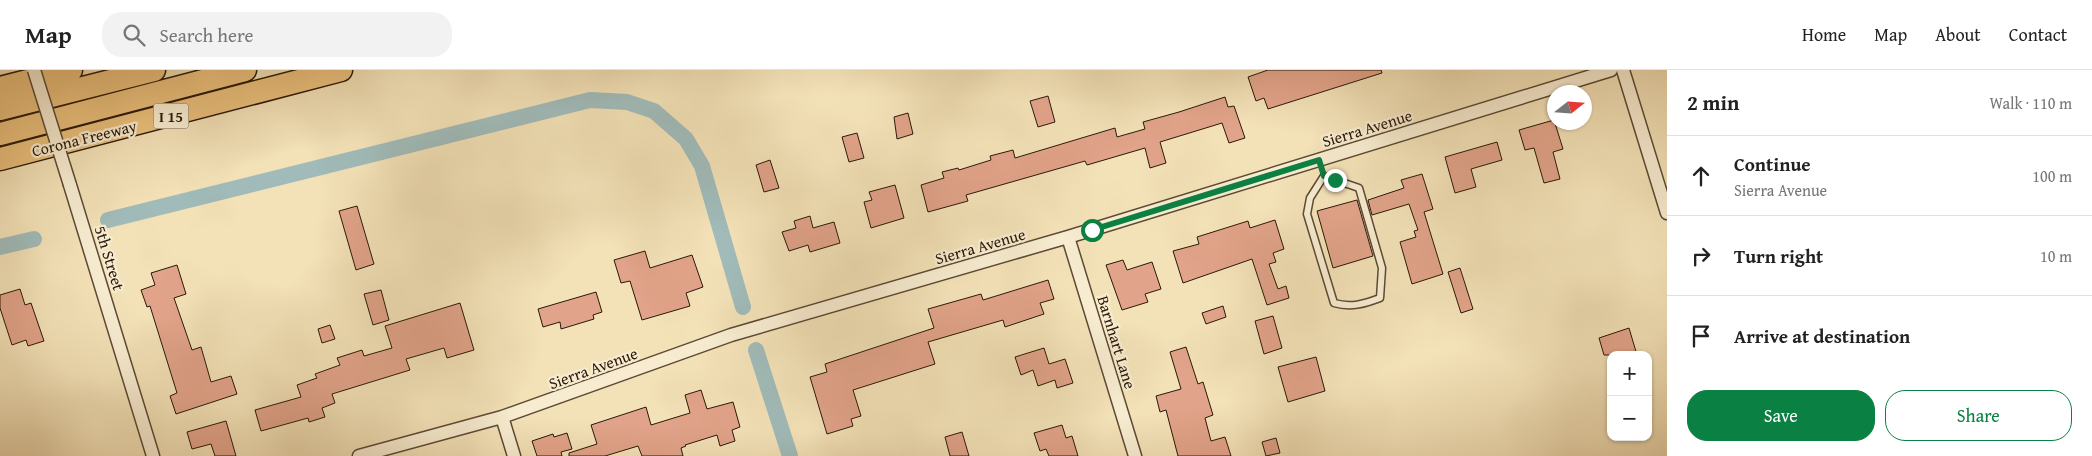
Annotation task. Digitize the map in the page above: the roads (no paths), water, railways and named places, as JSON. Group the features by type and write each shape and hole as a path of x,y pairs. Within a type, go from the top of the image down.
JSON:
{"highway":[{"path":"0,88 71,70"},
{"path":"0,110 154,70"},
{"path":"0,134 245,70"},
{"name":"Corona Freeway","path":"0,159 341,70"}],"street":[{"name":"5th Street","path":"34,70 89,243 153,456"},
{"name":"Sierra Avenue","path":"359,456 502,417 731,335 1068,238 1610,70"},
{"path":"1623,70 1667,213"},
{"name":"Barnhart Lane","path":"1068,238 1135,456"},
{"path":"502,417 514,456"}],"lane":[{"path":"1319,160 1324,176 1310,198 1307,214 1334,304 1358,306 1380,298 1382,268 1359,188 1324,176"}],"waterway":[{"path":"108,220 590,100 627,102 654,111 686,139 702,166 743,307"},
{"path":"0,247 34,239"},
{"path":"756,350 790,456"}]}
